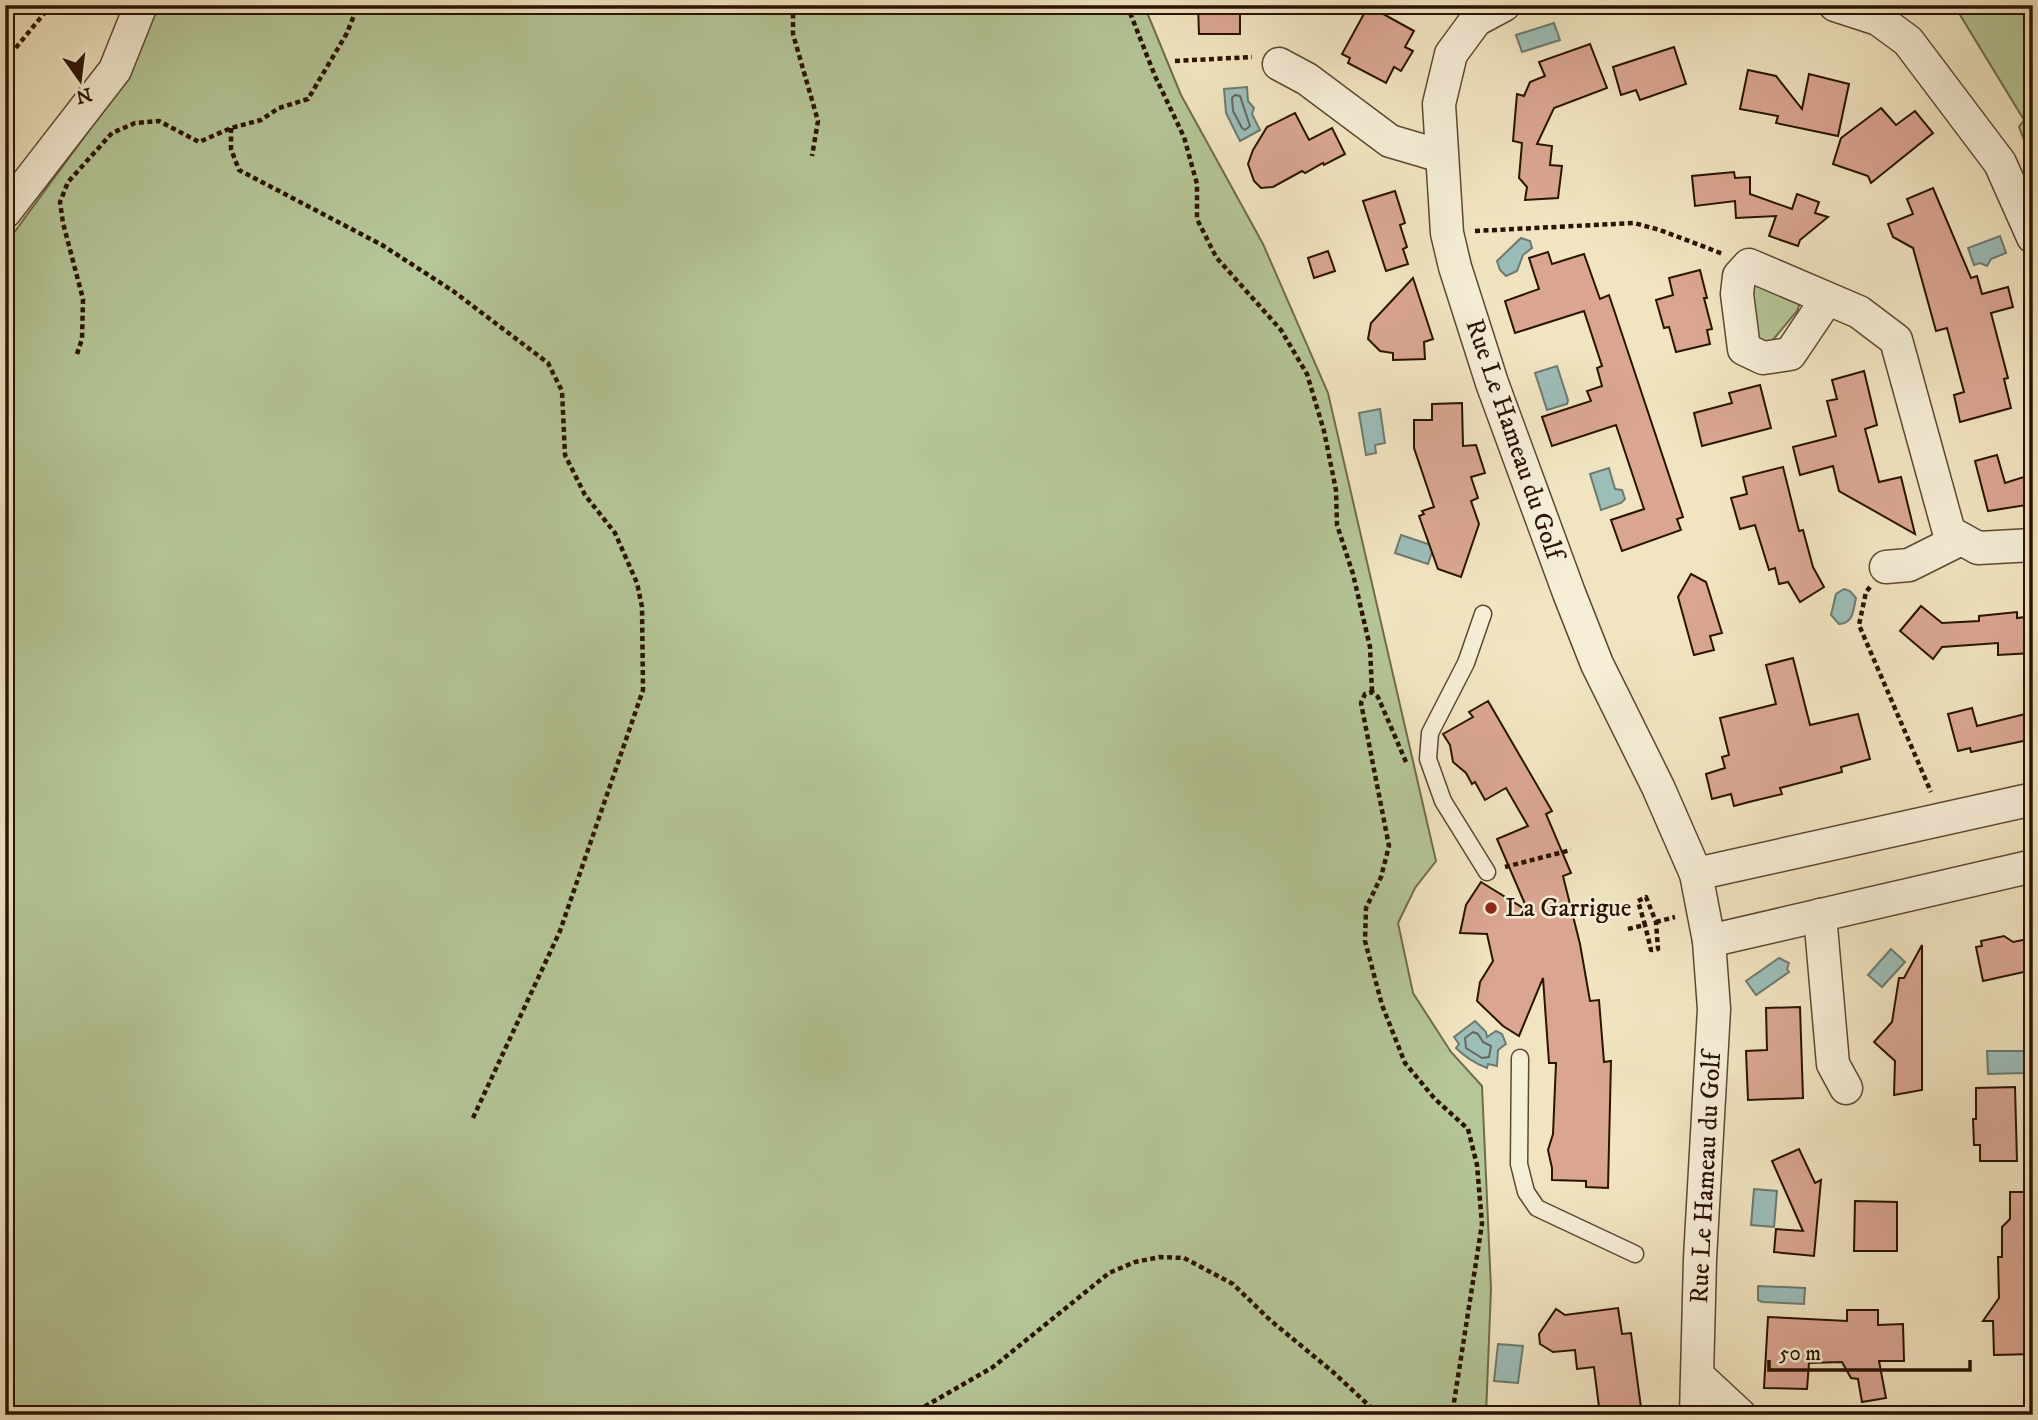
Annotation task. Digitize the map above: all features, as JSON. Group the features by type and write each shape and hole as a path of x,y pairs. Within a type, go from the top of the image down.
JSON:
{"street":[{"path":"5,212 115,70 141,5"},
{"path":"1835,5 1878,19 1908,41 2000,163 2033,237"},
{"name":"Rue Le Hameau du Golf","path":"1496,7 1476,20 1451,54 1439,104 1447,233 1455,267 1492,383 1569,593 1597,664 1658,787 1696,874 1709,941 1714,1009 1700,1259 1696,1415"},
{"path":"1279,64 1307,79 1390,141 1441,156"},
{"path":"1826,299 1790,354 1763,358 1744,349 1737,294 1739,276 1749,265 1859,312 1896,340 1949,532 1978,548 2033,545"},
{"path":"1886,567 1909,565 1961,539"},
{"path":"1696,874 2033,799"},
{"path":"1709,941 2033,866"},
{"path":"1820,915 1833,1064 1846,1088"},
{"path":"1698,1376 1740,1415"}],"lane":[{"path":"1483,614 1466,663 1430,733 1428,759 1443,801 1487,872"},
{"path":"1520,1058 1519,1164 1526,1192 1537,1208 1635,1254"}],"path":[{"path":"5,61 51,5"},
{"path":"77,354 82,339 83,299 60,202 68,182 111,133 135,123 159,121 199,142 231,128 261,120 279,108 308,99 334,55 358,5"},
{"path":"793,5 793,34 817,121 812,156"},
{"path":"1127,5 1155,76 1184,137 1197,184 1197,219 1216,257 1280,330 1307,374 1324,431 1336,490 1337,526 1353,574 1370,647 1373,692 1378,697 1406,762 1428,759"},
{"path":"1175,61 1260,57 1279,64"},
{"path":"231,128 231,149 239,170 382,245 453,291 548,363 562,391 565,455 585,495 615,533 637,583 642,607 643,690 560,931 472,1120"},
{"path":"1447,233 1634,223 1660,230 1749,265"},
{"path":"1886,567 1866,592 1859,625 1941,819"},
{"path":"1373,692 1365,694 1360,703 1389,846 1381,877 1366,908 1365,942 1382,1005 1405,1063 1435,1099 1468,1129 1477,1165 1482,1224 1452,1415"},
{"path":"1487,872 1572,850"},
{"path":"1646,897 1657,922 1658,949 1651,950 1645,925 1638,901 1646,897"},
{"path":"1628,929 1645,925"},
{"path":"911,1415 993,1367 1110,1273 1135,1262 1160,1257 1184,1258 1233,1284 1379,1415"}],"green space":[{"path":"159,5 1144,5 1181,95 1263,244 1328,393 1436,861 1415,888 1398,923 1413,993 1451,1052 1482,1086 1491,1289 1486,1415 5,1415 5,245 123,84"},
{"path":"1954,5 2033,5 2033,162 2019,127 2024,120"},
{"path":"1757,284 1802,297 1797,311 1772,341 1760,343 1752,337 1752,288"}],"water":[{"path":"1554,23 1560,40 1522,52 1516,35"},
{"path":"1247,87 1248,101 1254,108 1252,114 1260,130 1240,141 1226,113 1224,89"},
{"path":"2000,236 2006,253 1991,259 1987,266 1980,263 1974,265 1968,248"},
{"path":"1521,238 1530,241 1532,248 1523,255 1517,271 1506,276 1497,261"},
{"path":"1557,366 1568,400 1567,404 1547,410 1535,373"},
{"path":"1380,409 1385,443 1375,445 1376,453 1366,455 1359,413"},
{"path":"1609,468 1615,489 1622,490 1625,499 1601,510 1590,474"},
{"path":"1401,535 1431,545 1433,549 1428,564 1395,553"},
{"path":"1844,589 1856,598 1850,618 1839,624 1831,615 1836,594"},
{"path":"1891,949 1905,962 1882,987 1868,975"},
{"path":"1779,958 1789,963 1789,972 1756,995 1746,981"},
{"path":"1475,1021 1486,1032 1487,1037 1496,1031 1502,1034 1506,1044 1498,1050 1497,1066 1482,1066 1456,1048 1459,1044 1454,1037"},
{"path":"1987,1051 2025,1051 2025,1073 1988,1074"},
{"path":"1754,1189 1777,1191 1774,1227 1751,1225"},
{"path":"1758,1286 1805,1288 1804,1304 1762,1302 1758,1300"},
{"path":"1498,1344 1523,1346 1518,1383 1494,1381"}],"building":[{"path":"1198,5 1240,5 1240,34 1199,34"},
{"path":"1366,10 1374,14 1376,10 1414,31 1405,47 1413,51 1401,71 1394,67 1386,83 1348,63 1350,58 1342,54"},
{"path":"1590,44 1607,88 1554,108 1537,144 1552,146 1550,165 1562,166 1558,198 1525,200 1527,187 1519,178 1522,143 1513,141 1517,94 1524,96 1530,82 1545,76 1539,62"},
{"path":"1674,47 1686,84 1640,100 1636,90 1621,95 1613,67"},
{"path":"1748,70 1776,76 1802,109 1809,74 1849,84 1838,136 1776,123 1778,116 1740,109"},
{"path":"1881,108 1896,125 1915,111 1933,133 1871,183 1868,176 1833,164 1841,138"},
{"path":"1295,113 1309,140 1332,128 1345,154 1305,173 1302,171 1273,187 1261,188 1254,181 1248,164 1253,150 1267,127"},
{"path":"1734,172 1735,178 1750,177 1750,194 1792,209 1797,194 1819,202 1815,213 1828,217 1800,240 1798,246 1769,236 1776,216 1736,218 1735,201 1695,206 1692,176"},
{"path":"1933,188 1971,278 1977,276 1982,294 2008,287 2013,307 1991,313 2008,378 2004,379 2011,408 1960,422 1954,395 1964,392 1947,328 1936,331 1913,248 1893,237 1888,224 1913,214 1907,199"},
{"path":"1395,191 1405,223 1400,225 1407,247 1403,249 1408,264 1386,271 1363,201"},
{"path":"1328,251 1335,271 1314,278 1308,258"},
{"path":"1548,252 1552,264 1584,254 1600,299 1609,295 1683,517 1677,519 1681,530 1622,551 1611,520 1644,509 1616,425 1552,446 1542,417 1591,401 1587,391 1602,386 1597,368 1602,366 1584,311 1515,333 1505,301 1539,289 1529,258"},
{"path":"1700,270 1712,329 1707,330 1710,344 1676,352 1669,327 1664,328 1656,300 1673,295 1669,278"},
{"path":"1413,278 1433,339 1424,342 1425,359 1393,360 1393,353 1380,351 1368,339 1371,323"},
{"path":"1864,371 1877,425 1865,429 1879,482 1901,477 1915,534 1839,491 1833,466 1800,475 1793,447 1836,436 1827,401 1837,399 1832,380"},
{"path":"1760,385 1771,428 1702,446 1694,413 1732,403 1729,393"},
{"path":"1462,403 1463,446 1476,445 1485,473 1471,477 1478,498 1471,501 1479,524 1461,577 1438,569 1419,516 1424,514 1422,511 1434,507 1414,448 1414,420 1432,420 1432,404"},
{"path":"1997,455 2005,483 2033,474 2033,504 1988,511 1975,461"},
{"path":"1783,467 1799,531 1803,530 1813,567 1824,587 1800,602 1788,582 1779,584 1775,568 1769,570 1755,525 1740,529 1731,498 1747,494 1743,477"},
{"path":"1691,574 1706,582 1722,633 1710,636 1714,650 1694,655 1678,597"},
{"path":"1921,606 1942,623 1979,621 1979,616 2017,612 2017,618 2033,616 2033,653 1998,655 1998,643 1942,647 1933,659 1900,631"},
{"path":"1793,658 1810,725 1858,714 1870,759 1841,767 1842,772 1780,788 1782,794 1734,806 1731,794 1712,799 1706,774 1725,768 1722,757 1729,755 1720,718 1776,704 1766,665"},
{"path":"1488,701 1552,811 1546,814 1571,873 1563,876 1580,944 1590,1001 1599,1000 1604,1062 1611,1061 1608,1188 1586,1187 1586,1181 1552,1180 1548,1150 1553,1134 1556,1063 1549,1063 1543,978 1519,1036 1503,1026 1477,1001 1480,982 1493,961 1487,934 1460,933 1466,905 1481,882 1528,911 1497,839 1528,826 1506,788 1485,800 1475,782 1472,784 1466,773 1453,762 1450,745 1443,734 1473,717 1469,712"},
{"path":"1972,708 1977,726 2033,712 2033,739 1971,752 1970,748 1958,751 1948,714"},
{"path":"2004,936 2013,942 2033,938 2033,970 1983,981 1976,947 1982,946 1981,941"},
{"path":"1922,945 1922,1090 1894,1095 1895,1061 1874,1042 1892,1022 1899,978 1904,978"},
{"path":"1800,1007 1803,1098 1748,1100 1746,1051 1767,1050 1766,1008"},
{"path":"2015,1087 2017,1161 1980,1161 1980,1145 1974,1145 1976,1088"},
{"path":"1799,1149 1815,1183 1821,1180 1814,1256 1774,1252 1776,1229 1803,1231 1772,1161"},
{"path":"2010,1192 2033,1192 2033,1354 1994,1355 1993,1321 1983,1321 1999,1298 1998,1257 2002,1257 2002,1227 2010,1219"},
{"path":"1855,1201 1897,1202 1897,1251 1854,1251"},
{"path":"1618,1308 1622,1334 1631,1333 1642,1415 1600,1415 1594,1367 1577,1369 1575,1350 1553,1352 1540,1344 1539,1334 1556,1309 1565,1315"},
{"path":"1847,1310 1878,1310 1878,1325 1903,1324 1904,1361 1879,1361 1886,1398 1862,1402 1858,1379 1851,1378 1842,1362 1809,1363 1807,1389 1764,1388 1768,1317 1847,1321"}],"place":[{"name":"La Garrigue","path":"1491,908"}]}
